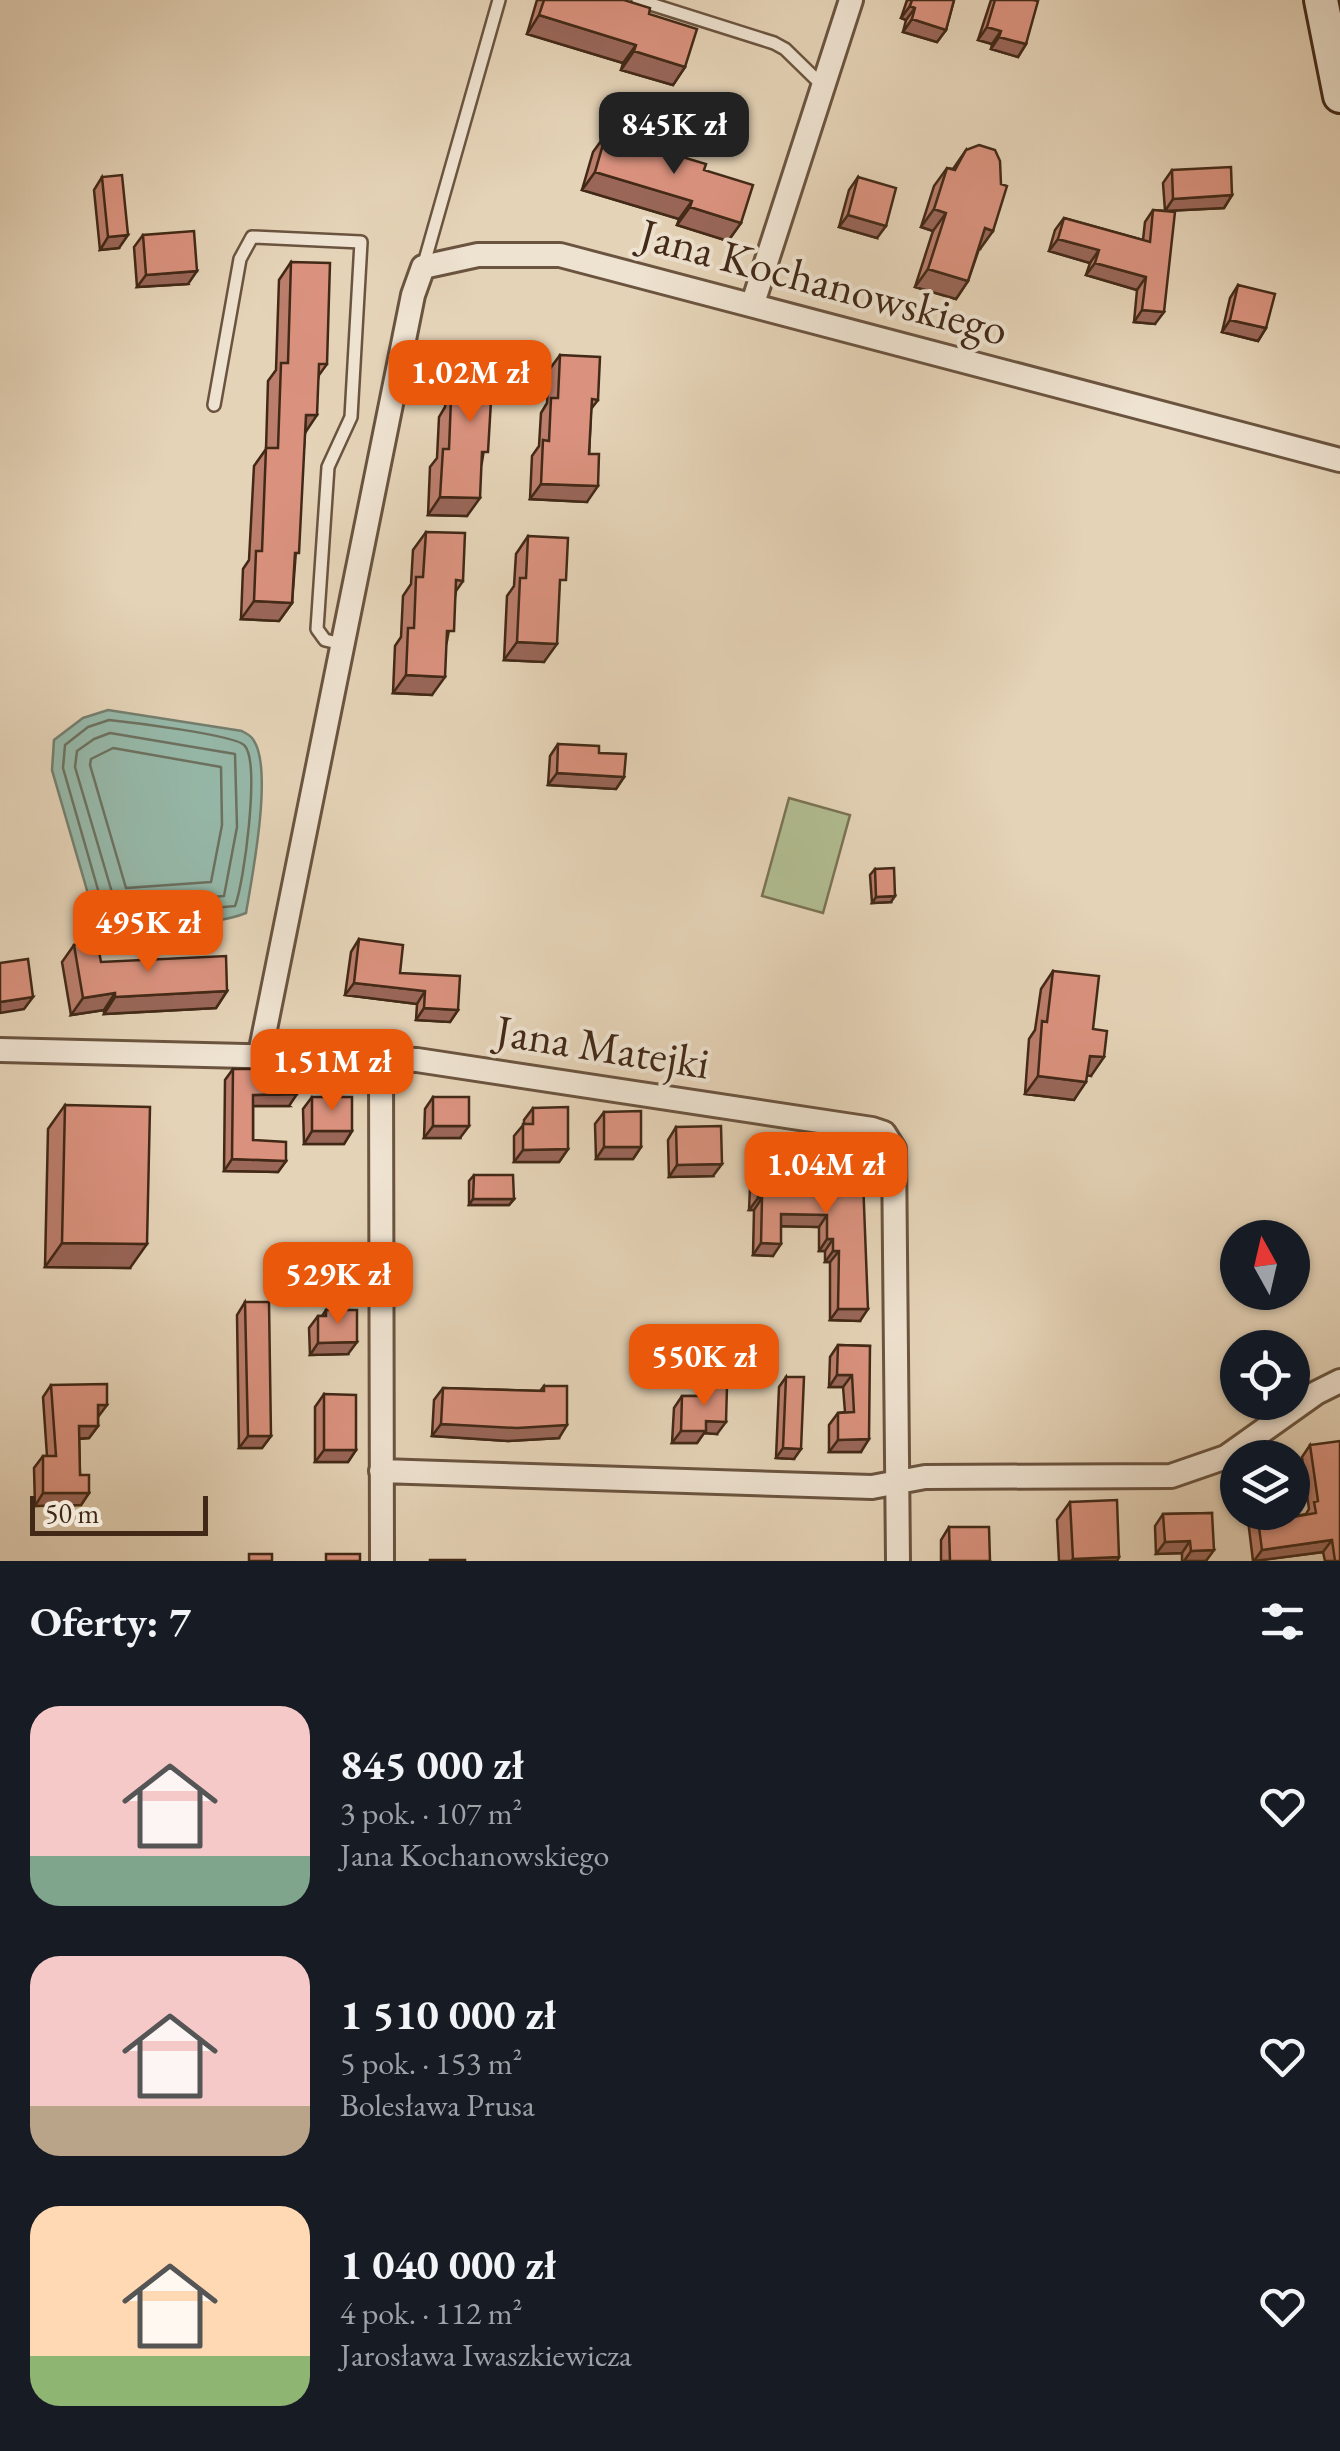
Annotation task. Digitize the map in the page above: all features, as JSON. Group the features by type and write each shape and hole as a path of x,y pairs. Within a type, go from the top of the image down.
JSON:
{"main road":[{"path":"1322,0 1340,96"}],"street":[{"path":"753,303 851,0"},
{"name":"Jana Kochanowskiego","path":"423,267 478,255 560,255 1340,460"},
{"path":"260,1054 412,295 423,267"},
{"name":"Jana Matejki","path":"0,1050 381,1057 456,1064 872,1128 889,1138 894,1149 898,1482"},
{"path":"381,1057 382,1561"},
{"path":"381,1471 872,1487 926,1477 1171,1476 1226,1457 1316,1393 1340,1381"},
{"path":"898,1482 898,1561"}],"lane":[{"path":"423,267 498,0"},
{"path":"638,0 774,43 786,49 825,88"},
{"path":"214,405 240,259 252,237 361,242 351,416 328,467 317,630 325,640 342,644"}],"shaded area":[{"path":"789,798 850,815 823,913 762,896"}],"water":[{"path":"108,710 242,731 253,739 262,775 246,913 209,921 147,924 113,935 98,928 52,770 54,740 83,718"}],"building":[{"path":"544,0 624,0 650,8 649,14 697,29 685,67 634,51 636,45 539,15"},
{"path":"912,0 954,0 946,30 912,19"},
{"path":"995,0 1038,1 1026,44 999,37 1001,31 987,27"},
{"path":"606,134 706,164 704,170 753,185 741,223 690,207 692,201 595,172"},
{"path":"979,145 995,150 1000,161 1001,184 1007,186 993,231 985,228 968,281 928,269 946,213 934,209 947,168 955,170 966,150"},
{"path":"1231,167 1232,195 1173,199 1172,170"},
{"path":"122,175 128,235 108,237 102,177"},
{"path":"858,177 896,188 886,226 848,215"},
{"path":"1153,210 1175,212 1164,312 1142,310 1146,277 1095,263 1099,250 1058,239 1064,218 1150,242"},
{"path":"194,231 197,271 146,275 143,235"},
{"path":"291,262 330,263 327,364 319,364 317,415 306,415 299,553 295,553 292,603 254,601 256,551 262,551 266,448 278,448 281,363 288,363"},
{"path":"1238,285 1275,294 1266,328 1230,320"},
{"path":"460,352 499,354 497,402 491,401 488,452 482,452 480,498 440,497 443,449 449,449 451,399 458,399"},
{"path":"560,355 600,357 598,400 592,399 589,454 599,454 598,486 541,484 543,440 549,441 551,398 558,398"},
{"path":"426,532 465,533 463,581 456,580 454,631 447,631 445,677 406,675 408,628 414,628 416,577 423,577"},
{"path":"528,536 568,538 566,580 560,580 557,644 517,642 520,578 526,578"},
{"path":"558,744 599,746 599,753 626,754 624,777 557,773"},
{"path":"894,868 895,896 876,897 875,869"},
{"path":"359,939 403,945 400,973 460,976 458,1010 424,1008 425,991 354,983"},
{"path":"97,941 101,962 226,956 227,991 115,997 115,993 83,998 74,945"},
{"path":"28,959 33,997 0,1002 0,963"},
{"path":"1053,971 1099,976 1093,1029 1107,1031 1104,1057 1090,1056 1086,1082 1038,1076 1042,1021 1047,1022"},
{"path":"233,1069 297,1069 297,1094 253,1095 253,1140 286,1142 286,1161 232,1159"},
{"path":"312,1097 352,1097 352,1131 312,1131"},
{"path":"433,1097 469,1097 469,1126 433,1126"},
{"path":"65,1105 150,1107 147,1244 62,1243"},
{"path":"568,1107 568,1149 523,1150 523,1124 533,1124 533,1108"},
{"path":"641,1111 641,1147 604,1147 604,1112"},
{"path":"721,1126 722,1164 677,1165 676,1127"},
{"path":"825,1154 862,1154 868,1309 838,1309 839,1251 833,1251 833,1239 827,1239 827,1215 781,1214 781,1244 761,1243 762,1198 758,1198 758,1177 816,1178 816,1167 824,1167"},
{"path":"474,1175 513,1175 514,1199 473,1199"},
{"path":"245,1302 269,1302 271,1436 248,1436"},
{"path":"326,1310 357,1310 357,1342 318,1343 318,1316 326,1316"},
{"path":"838,1345 870,1346 869,1439 838,1440 838,1413 854,1412 852,1375 837,1375"},
{"path":"786,1377 804,1377 801,1449 783,1448"},
{"path":"107,1384 107,1405 98,1405 98,1426 79,1426 80,1475 89,1475 89,1493 43,1493 43,1456 56,1456 51,1385"},
{"path":"544,1386 567,1386 567,1425 517,1428 441,1424 443,1388 544,1391"},
{"path":"705,1386 727,1386 726,1422 706,1421 706,1431 681,1431 682,1396 705,1396"},
{"path":"324,1394 356,1395 356,1450 324,1450"},
{"path":"1340,1441 1340,1561 1335,1561 1332,1540 1262,1550 1259,1530 1310,1530 1310,1514 1316,1513 1314,1502 1318,1501 1310,1445"},
{"path":"1117,1500 1119,1557 1073,1559 1070,1502"},
{"path":"1212,1513 1214,1550 1191,1551 1190,1541 1165,1542 1163,1514"},
{"path":"949,1527 989,1527 990,1561 950,1561"},
{"path":"249,1554 272,1554 272,1561 249,1561"},
{"path":"326,1554 360,1554 360,1561 326,1561"}]}
